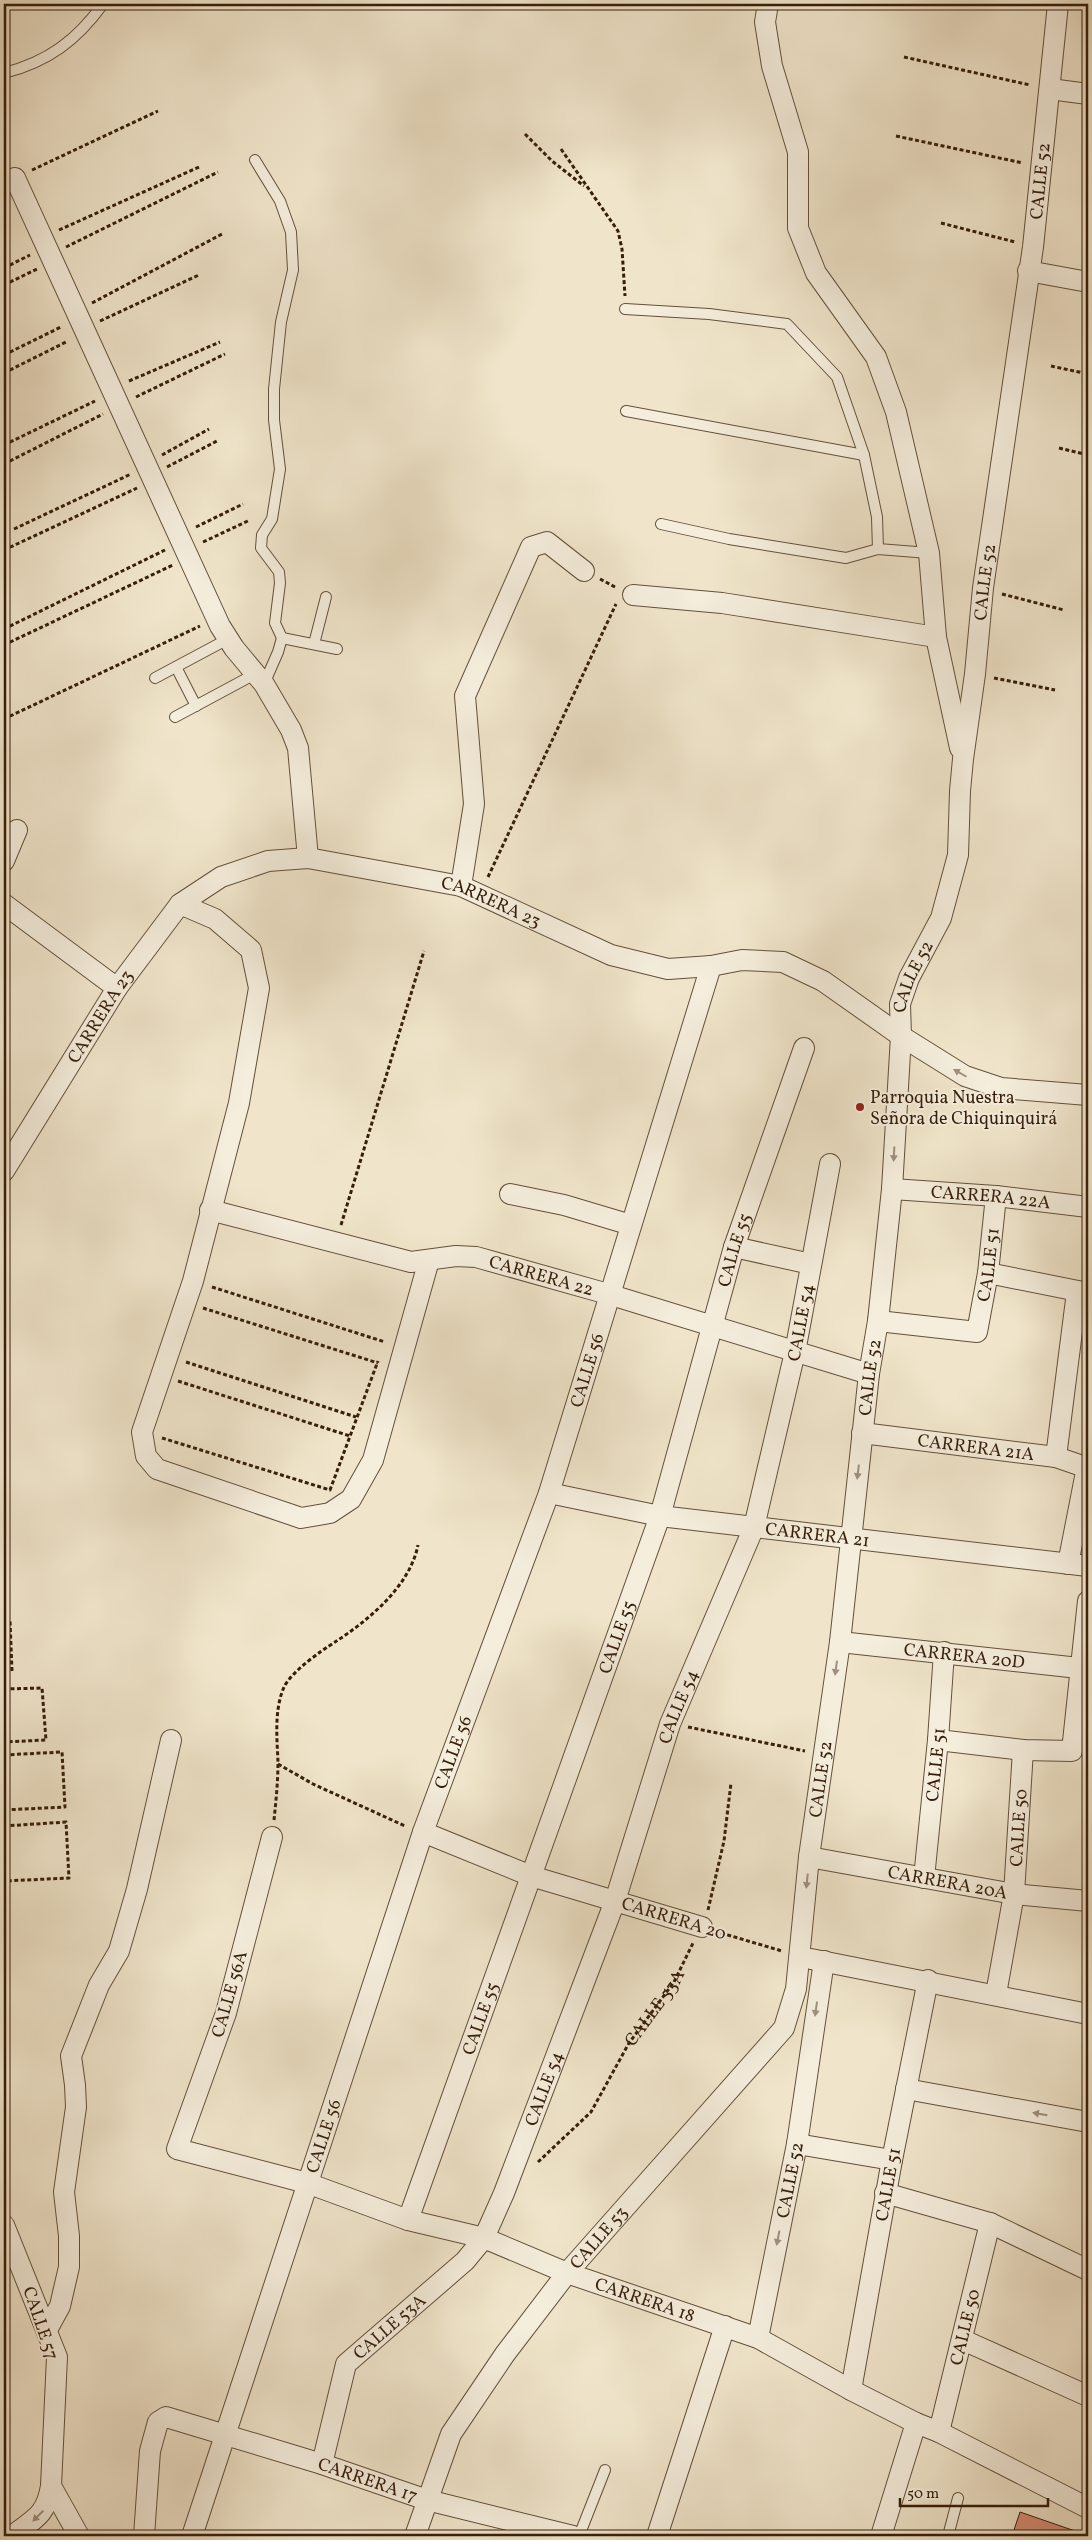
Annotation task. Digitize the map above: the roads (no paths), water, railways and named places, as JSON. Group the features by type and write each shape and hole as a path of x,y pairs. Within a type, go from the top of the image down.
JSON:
{"street":[{"path":"768,4 765,22 772,66 798,152 798,228 816,274 876,357 896,412 929,553 936,636 963,759"},
{"name":"CALLE 52","path":"799,1956 809,1858 840,1642 869,1374 878,1321 892,1188 901,1036 900,1004 909,978 941,918 958,855 960,791 975,674 983,588 1032,246 1058,4"},
{"path":"1050,89 1088,94"},
{"path":"10,181 48,250 216,619 228,639 261,678 298,748 308,858"},
{"path":"1028,271 1088,282"},
{"path":"461,886 474,804 465,696 531,547 547,542 584,571"},
{"path":"626,597 722,603 936,636"},
{"path":"4,861 17,830"},
{"name":"CARRERA 23","path":"4,1171 117,988 180,904 221,877 244,867 268,860 308,858 461,886 611,955 668,968 711,966 742,960 783,962 823,981 901,1036 965,1076 1001,1088 1088,1095"},
{"path":"4,904 117,988"},
{"path":"180,904 215,919 251,950 259,988 239,1103 193,1281 142,1432 146,1456 157,1469 301,1518 330,1514 351,1499 373,1460 429,1260"},
{"name":"CALLE 56","path":"192,2536 423,1832 549,1493 608,1294 711,966"},
{"name":"CALLE 55","path":"408,2220 660,1516 734,1247 804,1048"},
{"name":"CALLE 54","path":"484,2238 504,2194 615,1900 670,1724 754,1526 795,1352 830,1164"},
{"name":"CARRERA 22A","path":"892,1188 996,1196 1088,1207"},
{"path":"510,1194 564,1205 631,1225"},
{"name":"CALLE 51","path":"878,1321 977,1332 988,1274 996,1196"},
{"name":"CARRERA 22","path":"210,1210 411,1262 456,1256 476,1257 608,1294 869,1374"},
{"path":"734,1247 811,1264"},
{"path":"988,1274 1083,1293 1056,1457"},
{"name":"CARRERA 21A","path":"862,1433 1056,1457 1088,1468"},
{"path":"1068,1564 1088,1468"},
{"name":"CARRERA 21","path":"549,1493 660,1516 1088,1566"},
{"path":"938,1740 1023,1750 1072,1751 1084,1669 1088,1601"},
{"name":"CARRERA 20D","path":"840,1642 1084,1669"},
{"name":"CALLE 51","path":"924,1878 938,1740 944,1652"},
{"path":"47,2330 60,2306 69,2267 69,2236 64,2192 76,2107 71,2056 99,1985 119,1951 137,1889 171,1740"},
{"name":"CALLE 50","path":"996,1994 1014,1894 1023,1750"},
{"name":"CARRERA 20","path":"423,1832 532,1876 702,1927"},
{"name":"CALLE 56A","path":"177,2149 226,2013 272,1838"},
{"name":"CARRERA 20A","path":"809,1858 1014,1894 1088,1901"},
{"path":"799,1956 928,1980 1088,2014"},
{"name":"CALLE 53","path":"415,2536 451,2434 506,2354 567,2273 784,2028 796,1989 799,1956"},
{"name":"CALLE 52","path":"758,2338 796,2144 824,1961"},
{"name":"CALLE 51","path":"851,2390 885,2193 928,1980"},
{"path":"906,2089 1088,2122"},
{"path":"796,2144 892,2160"},
{"name":"CARRERA 18","path":"177,2149 307,2183 408,2220 484,2238 567,2273 758,2338 851,2390 916,2423 939,2432 1088,2508"},
{"path":"885,2193 990,2223 1088,2270"},
{"name":"CALLE 50","path":"939,2432 963,2340 990,2223"},
{"name":"CALLE 57","path":"4,2225 57,2357 51,2486 48,2502 40,2516 12,2536"},
{"name":"CALLE 53A","path":"322,2464 346,2364 465,2261 484,2238"},
{"path":"657,2536 725,2326"},
{"path":"963,2340 1088,2396"},
{"name":"CARRERA 17","path":"144,2536 150,2451 158,2422 166,2416 322,2464 427,2500 573,2536"},
{"path":"881,2536 916,2423"},
{"path":"51,2486 79,2536"}],"lane":[{"path":"4,73 17,70 62,49 89,24 103,4"},
{"path":"175,717 261,678 278,652 282,638 275,623 280,583 279,572 261,548 262,535 272,519 280,469 274,420 274,389 281,322 293,270 291,232 280,201 255,160"},
{"path":"625,309 709,314 787,324 838,377 864,455 877,517 878,549"},
{"path":"626,411 864,455"},
{"path":"661,524 728,539 846,558 878,549 929,553"},
{"path":"314,644 326,597"},
{"path":"282,638 337,649"},
{"path":"155,678 228,639"},
{"path":"176,667 196,706"},
{"path":"579,2536 605,2470"},
{"path":"948,2536 958,2498"}],"place":[{"name":"Parroquia Nuestra Señora de Chiquinquirá","path":"860,1107"}]}
